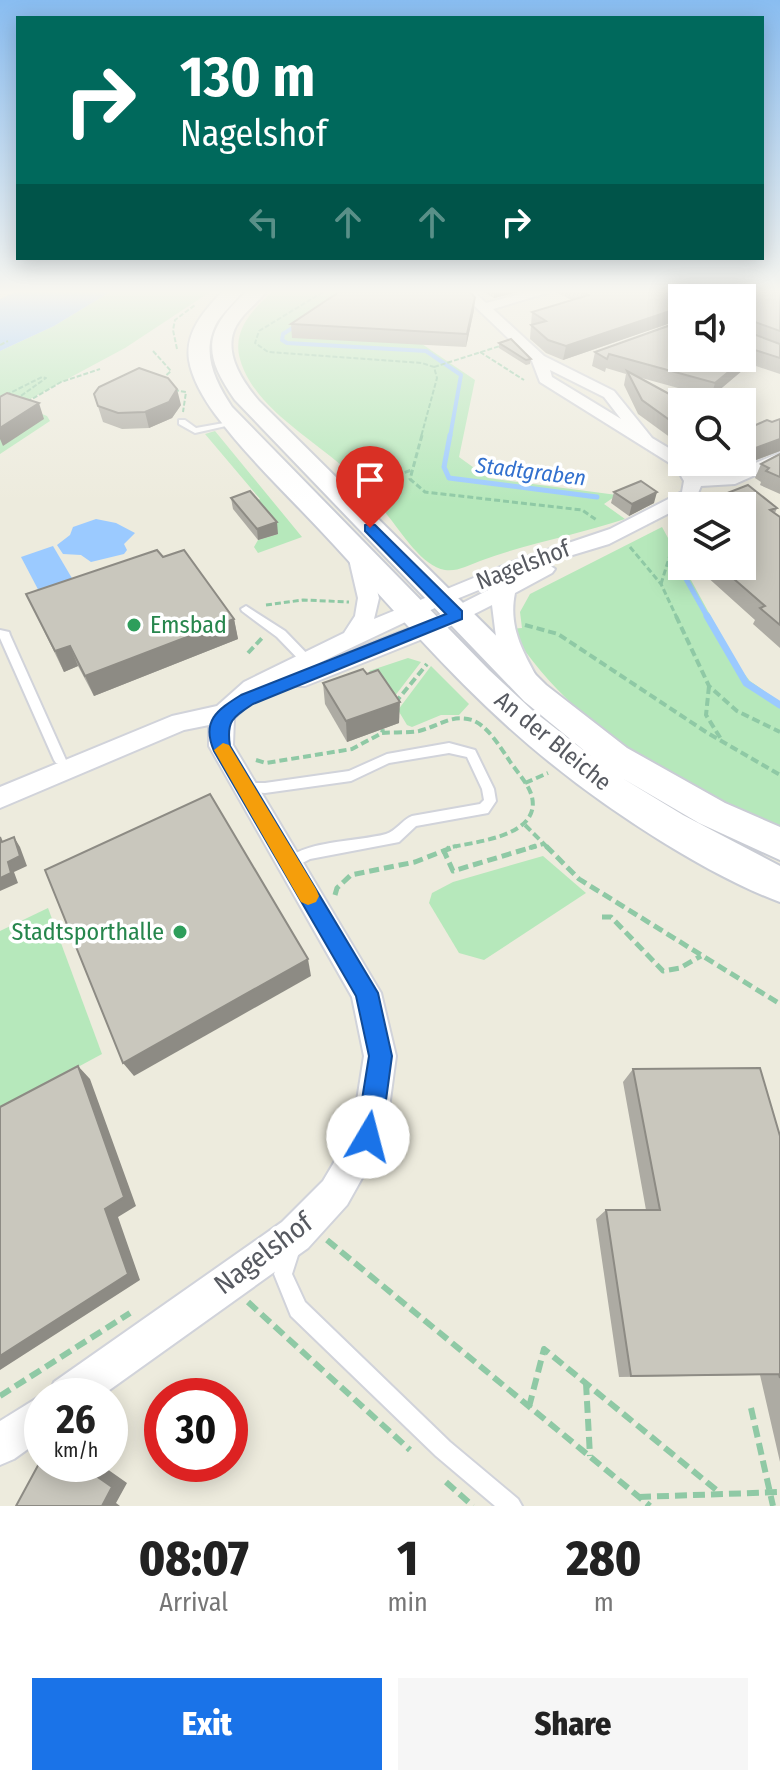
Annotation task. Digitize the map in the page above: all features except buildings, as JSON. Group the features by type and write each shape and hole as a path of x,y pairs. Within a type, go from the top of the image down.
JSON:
{"street":[{"name":"An der Bleiche","path":"199,362 206,384 235,423 358,555 432,621 535,693 615,757 712,813 780,844"},
{"name":"An der Bleiche","path":"226,362 236,388 495,695 565,756 640,809 721,856 780,885"},
{"path":"540,362 545,379 683,464 693,481 729,480 780,458"},
{"path":"546,362 609,394 644,438"},
{"path":"560,369 580,365"},
{"name":"Nagelshof","path":"0,798 180,722 223,714 312,666 505,590 681,500 690,494 693,481"},
{"name":"Nagelshof","path":"312,666 352,637 432,621 542,555 615,533"},
{"name":"An der Bleiche","path":"352,637 364,622 369,607 369,590 358,555"},
{"name":"An der Bleiche","path":"505,590 500,609 502,626 535,693"},
{"name":"Nagelshof","path":"93,1378 295,1235 335,1193 368,1137 380,1056 366,993 221,746 218,728 223,714"},
{"path":"0,1445 24,1428"}],"lane":[{"path":"182,422 195,431 235,423"},
{"path":"246,609 281,634 312,666"},
{"path":"0,634 5,635 60,760"},
{"path":"245,787 265,788 351,776 387,759 449,748 471,753 488,789 490,801 484,809 412,821 394,838 308,854 289,864"},
{"path":"295,1235 283,1274 298,1309 443,1449 511,1506"}],"path":[{"path":"155,386 171,371 163,362"},
{"path":"412,362 434,367 448,362"},
{"path":"496,362 524,380"},
{"path":"434,367 437,378 410,479 425,492 582,510 615,533 641,558 661,584 709,686 737,711 780,732"},
{"path":"0,398 23,404 61,382 100,369"},
{"path":"0,398 42,377 46,378 13,401"},
{"path":"170,389 186,392 182,422"},
{"path":"366,494 387,478 412,470"},
{"path":"661,584 668,561"},
{"path":"246,609 303,600 358,602"},
{"path":"390,708 429,661 432,621"},
{"path":"516,625 537,626 558,634 722,742 780,775"},
{"path":"709,686 706,715 722,742"},
{"path":"253,759 266,763 352,749 382,733 383,729"},
{"path":"333,900 337,888 351,875 415,862 443,849 509,834 524,824 532,811 532,796 525,783 550,772"},
{"path":"524,824 579,879 780,1004"},
{"path":"443,849 453,871 544,844"},
{"path":"602,917 611,917 663,971 680,968 701,956"},
{"path":"333,1229 325,1238 650,1506"},
{"path":"241,1298 257,1307 277,1329 415,1454"},
{"path":"0,1396 138,1307"},
{"path":"529,1407 544,1349 720,1493"},
{"path":"586,1383 590,1456"},
{"path":"751,1408 773,1506"},
{"path":"438,1475 473,1506"},
{"path":"639,1497 780,1492"}],"green space":[{"path":"0,362 98,362 19,405 47,416 50,421 0,454"},
{"path":"241,362 449,362 475,380 459,457 488,478 617,495 604,504 625,519 516,549 458,569 437,567 413,548 379,504 348,471 271,407 247,376"},
{"path":"215,431 302,537 258,553 254,547 258,540 278,534 252,502 260,499 205,434"},
{"path":"662,527 668,538 668,580 691,580 738,666 750,681 780,702 780,835 631,750 597,726 566,698 510,629 522,628 520,612 530,594"},
{"path":"408,658 421,662 391,701 369,671"},
{"path":"431,666 469,704 459,715 441,715 412,727 407,725 398,710"},
{"path":"543,856 586,893 484,960 459,953 429,903 432,893 453,882"},
{"path":"48,908 102,1054 0,1109 0,931"}],"water":[{"path":"96,519 116,523 135,533 124,544 127,550 124,554 91,562 81,555 63,554 57,545 70,535 73,527"},
{"path":"53,546 76,585 42,597 21,557"}],"waterway":[{"name":"Stadtgraben","path":"442,362 461,375 450,437"},
{"name":"Stadtgraben","path":"450,435 444,467 449,478 597,497"},
{"name":"Stadtgraben","path":"687,580 708,618"},
{"name":"Stadtgraben","path":"707,616 746,683 780,705"}],"slow traffic":[{"path":"223,750 308,896"}],"place":[{"name":"Emsbad","path":"134,625"},
{"name":"Stadtsporthalle","path":"180,932"}],"route":[{"path":"368,1137 380,1056 366,993 221,746 218,728 223,714 247,700 457,615 370,528"}]}
